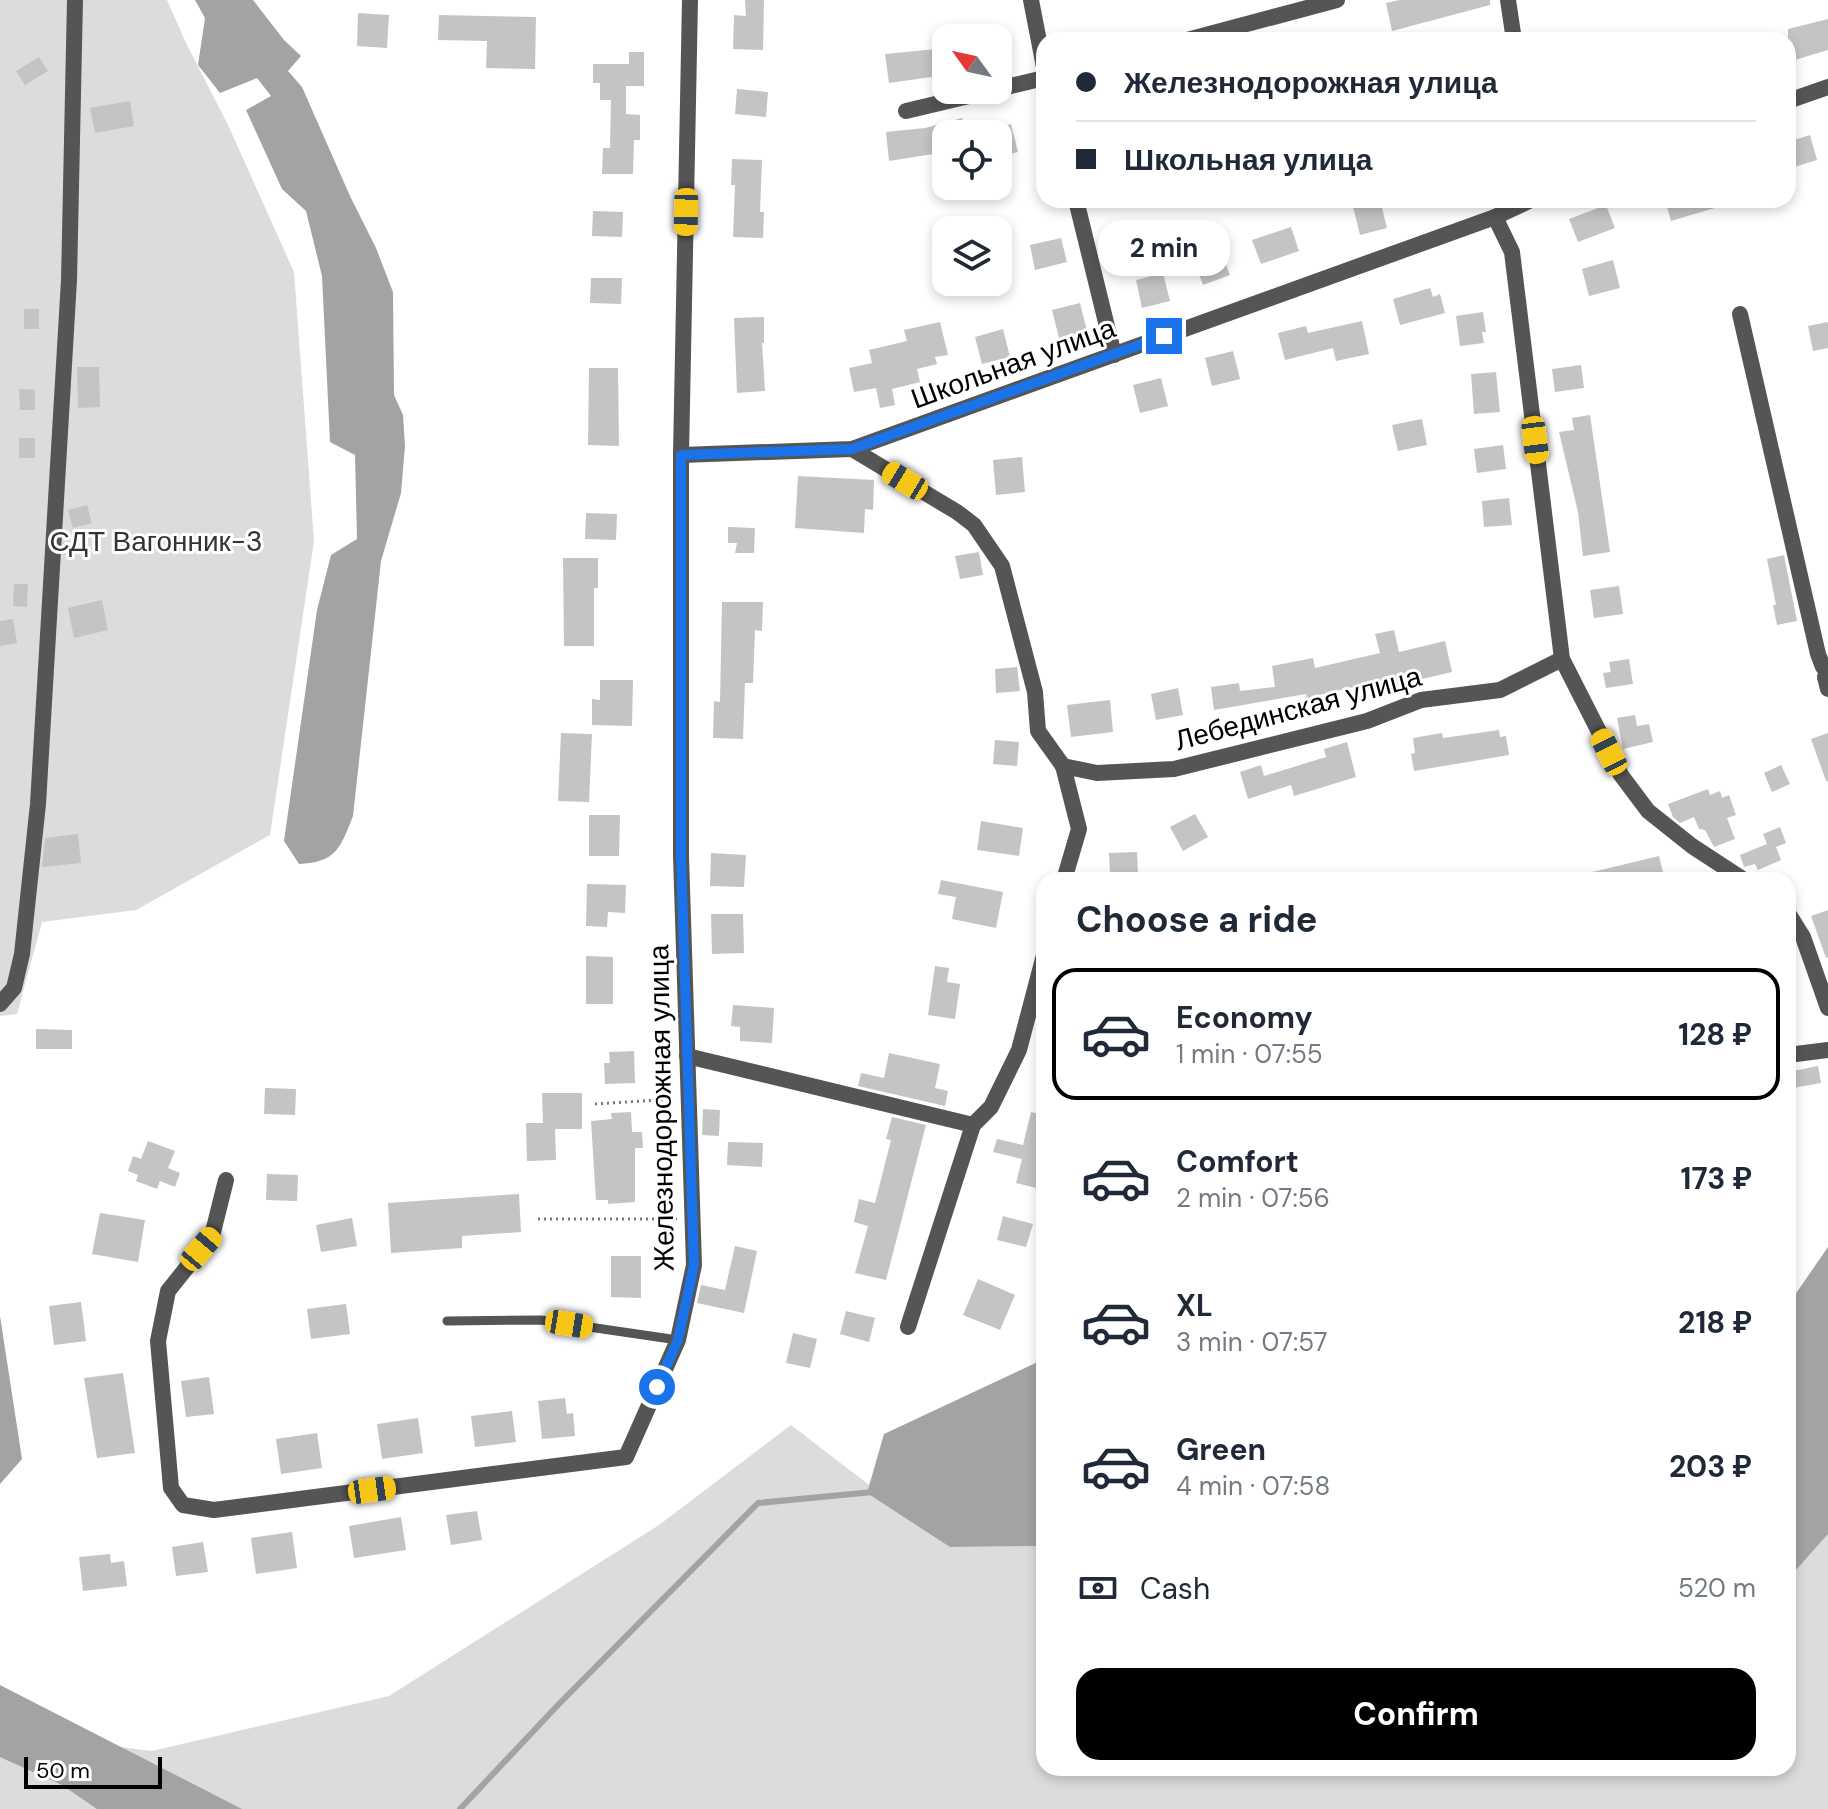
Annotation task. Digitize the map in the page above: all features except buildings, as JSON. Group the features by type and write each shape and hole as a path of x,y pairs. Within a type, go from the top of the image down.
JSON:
{"street":[{"path":"0,1004 14,988 22,954 38,804 69,280 75,0"},
{"name":"Железнодорожная улица","path":"226,1180 212,1236 168,1291 158,1341 171,1488 183,1505 214,1510 626,1457 678,1340 694,1265 681,856 681,455 690,0"},
{"path":"1031,0 1037,32"},
{"path":"1217,32 1337,0"},
{"path":"1508,0 1513,32"},
{"path":"1012,86 1036,80"},
{"path":"1796,98 1822,89 1828,104"},
{"path":"906,111 936,104"},
{"path":"1078,208 1114,355"},
{"name":"Школьная улица","path":"681,455 852,449 1514,208"},
{"path":"1495,217 1512,252 1562,659 1621,775 1648,811 1732,872"},
{"path":"1740,314 1818,654 1828,671 1825,677 1828,689"},
{"path":"852,449 974,525 1002,566 1035,692 1038,731 1063,766 1079,829 1066,872"},
{"name":"Лебединская улица","path":"1063,766 1097,773 1174,769 1367,721 1421,700 1500,690 1562,659"},
{"path":"1796,926 1803,937 1828,1008"},
{"path":"908,1327 973,1125 991,1107 1019,1050 1036,985"},
{"path":"1796,1054 1828,1050"},
{"path":"687,1056 973,1125"}],"lane":[{"path":"447,1321 541,1320 678,1340"}],"path":[{"path":"595,1104 689,1098"},
{"path":"538,1219 692,1219"}],"green space":[{"name":"СДТ Вагонник-3","path":"0,0 167,0 294,272 314,541 270,835 136,910 42,922 17,1014 0,1016"},
{"path":"791,1425 950,1547 1036,1546 1036,1776 1796,1776 1796,1570 1828,1534 1828,1809 0,1809 0,1733 152,1751 389,1696 659,1525"}],"shaded area":[{"path":"195,0 253,0 284,40 301,56 288,71 302,87 393,292 394,395 403,415 405,446 401,493 381,561 353,816 335,852 311,863 299,864 284,841 317,610 331,555 357,539 355,455 330,442 322,276 306,211 282,189 246,110 271,96 257,78 220,93 198,65 205,18"},
{"path":"1828,1247 1828,1534 1796,1570 1796,1293"},
{"path":"0,1316 22,1459 0,1484"},
{"path":"1036,1363 1036,1546 950,1547 867,1493 884,1434"},
{"path":"0,1685 242,1809 97,1809 62,1785 0,1757"}],"waterway":[{"path":"460,1809 758,1503 873,1492"}],"route":[{"path":"657,1387 678,1340 694,1265 681,856 681,455 852,449 1164,336"}]}
